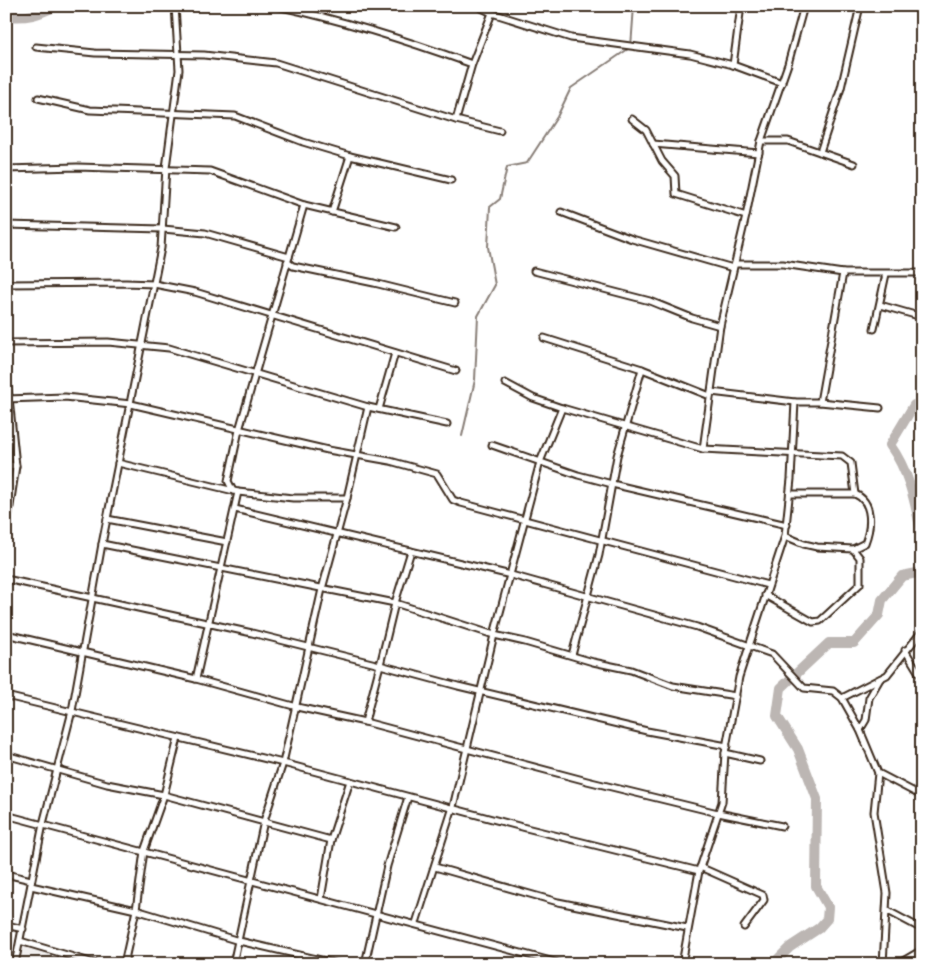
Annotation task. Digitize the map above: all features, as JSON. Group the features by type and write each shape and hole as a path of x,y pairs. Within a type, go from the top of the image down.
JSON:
{"street":[{"path":"15,964 43,824 72,711 102,544 144,344 163,229 166,168 179,55 175,6"},
{"path":"277,6 336,18 396,36 472,64"},
{"path":"477,6 492,13 571,38 690,54 733,65 782,83"},
{"path":"733,65 741,6"},
{"path":"702,449 720,326 746,216 761,141 782,83 804,6"},
{"path":"820,152 844,80 860,6"},
{"path":"456,120 472,64 492,13"},
{"path":"36,47 95,53 239,58 276,63 456,120 500,131"},
{"path":"38,98 90,110 235,116 303,142 350,156 451,180"},
{"path":"632,119 646,130 662,161 677,179 676,194 746,216"},
{"path":"761,141 788,141 854,164"},
{"path":"653,144 759,153"},
{"path":"332,212 350,156"},
{"path":"6,169 77,167 166,168 210,171 304,205 396,227"},
{"path":"218,488 228,481 239,430 270,316 304,205"},
{"path":"561,212 632,239 734,266 783,264 843,273 922,273"},
{"path":"6,225 163,229 205,233 288,259 293,266"},
{"path":"285,270 293,266 455,303"},
{"path":"534,270 650,301 692,318 720,326"},
{"path":"820,402 843,273"},
{"path":"874,329 886,274"},
{"path":"6,284 154,284 195,292 456,371"},
{"path":"880,305 922,317"},
{"path":"544,338 642,369 710,394 880,408"},
{"path":"6,343 71,341 144,344 169,348 256,372 368,407 447,424"},
{"path":"379,409 395,353"},
{"path":"6,368 16,466 6,533"},
{"path":"572,655 601,541 625,427 642,369"},
{"path":"505,383 533,398 562,408 702,449 847,458 851,463 855,494"},
{"path":"8,399 65,397 132,404 436,474 453,500 768,585"},
{"path":"682,964 687,928 700,869 722,802 725,753 736,696 749,646 785,536 790,494 795,402"},
{"path":"233,964 264,821 283,762 322,590 347,498 368,407"},
{"path":"416,923 453,807 494,635 540,462 562,408"},
{"path":"492,445 612,484 787,525"},
{"path":"118,463 235,491 293,498 347,498"},
{"path":"6,465 16,466"},
{"path":"196,679 210,625 235,509 235,491 228,481"},
{"path":"785,536 809,546 853,549 865,543 870,527 867,506 860,496 855,494 790,494"},
{"path":"235,509 338,532 370,542 511,575 697,627 772,654 798,684 804,688 833,691 842,698 860,730 878,774 874,812 887,892 888,911 883,964"},
{"path":"107,519 228,542"},
{"path":"102,544 322,590 395,603 494,635 593,662 632,670 674,686 736,696"},
{"path":"765,595 813,622 820,621 860,584 860,558 853,549"},
{"path":"365,722 395,603 411,551"},
{"path":"6,579 380,665 648,731 727,746"},
{"path":"842,698 880,679 892,670 904,650 922,631"},
{"path":"6,634 82,654 196,679 296,707 365,722 466,750 718,813 782,826"},
{"path":"904,650 922,678"},
{"path":"860,730 866,720 869,698 880,679"},
{"path":"6,696 283,762 526,828 700,869 763,895 764,900 761,907 744,927"},
{"path":"124,964 136,910 144,851 164,796 178,738"},
{"path":"725,753 760,761"},
{"path":"6,755 107,784 164,796 332,840"},
{"path":"878,774 922,796"},
{"path":"320,899 332,840 350,781"},
{"path":"915,792 922,784"},
{"path":"365,964 376,914 408,797"},
{"path":"6,815 416,923 562,964"},
{"path":"435,867 558,902 687,928"},
{"path":"6,874 31,883 136,910 239,941 338,964"},
{"path":"888,911 922,928"},
{"path":"6,925 23,929"},
{"path":"20,941 98,964"},
{"path":"898,964 922,950"}],"shaded area":[{"path":"24,945 104,964 20,964"}],"waterway":[{"path":"6,16 20,17 32,15 56,6"},
{"path":"462,436 475,380 478,316 495,285 488,247 490,207 500,199 507,167 527,163 557,117 571,88 631,47 634,6"},
{"path":"922,403 914,405 890,445 907,477 922,536"},
{"path":"773,964 790,947 819,928 827,919 828,907 816,886 817,799 798,749 777,716 781,688 829,643 854,643 879,615 882,600 902,576 922,572"}]}
